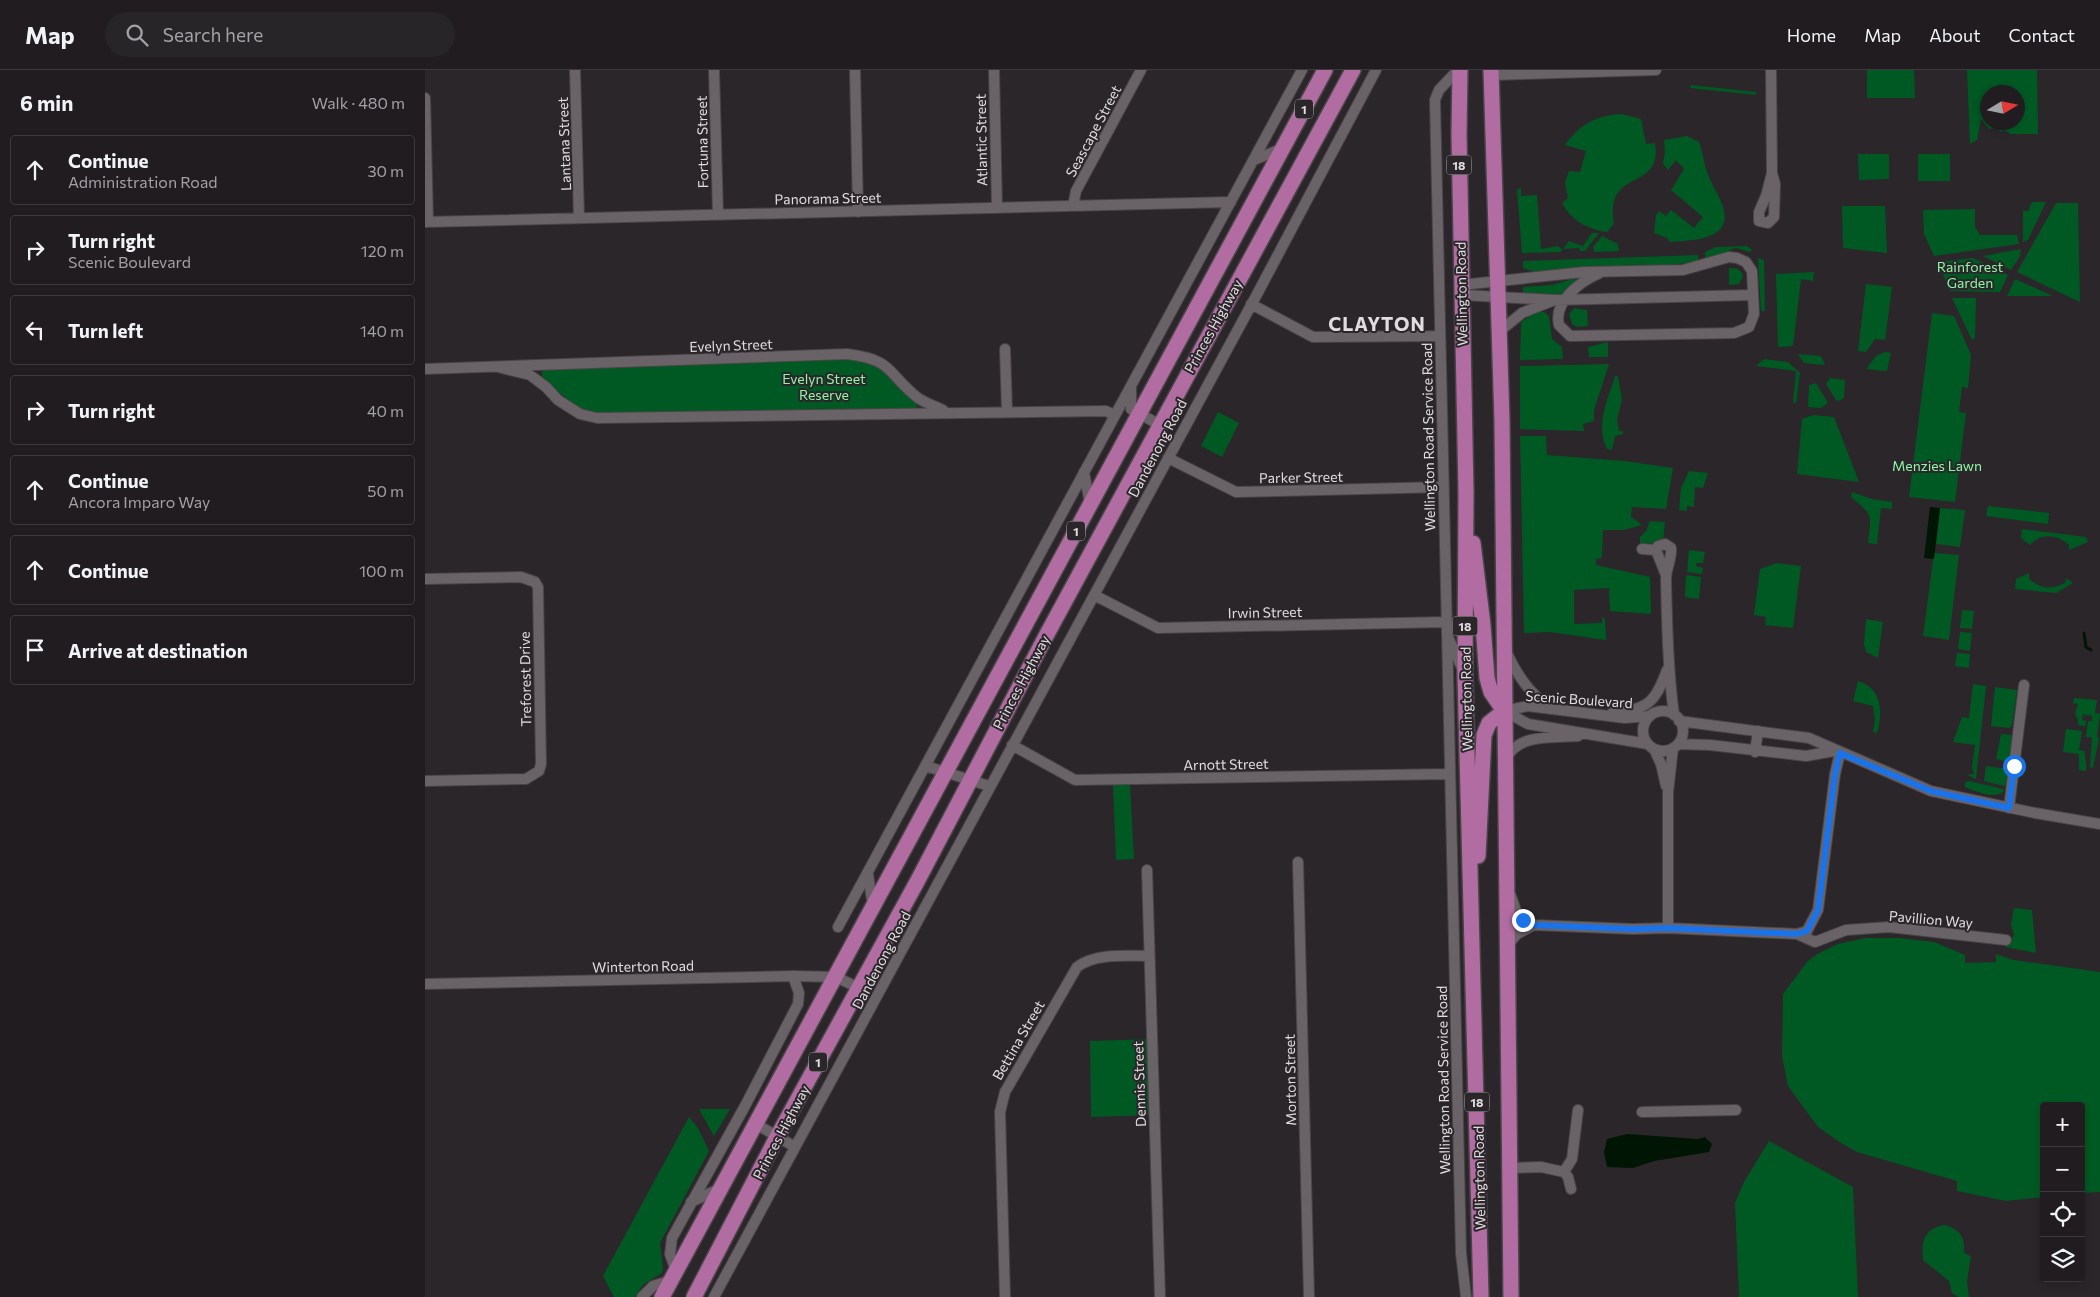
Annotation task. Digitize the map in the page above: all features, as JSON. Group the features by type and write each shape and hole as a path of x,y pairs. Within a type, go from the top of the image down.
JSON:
{"highway":[{"name":"Princes Highway","path":"663,1297 1325,70"},
{"name":"Princes Highway","path":"694,1297 777,1137 1353,70"},
{"name":"Wellington Road","path":"1459,70 1466,493 1465,675 1474,957 1481,1297"},
{"name":"18","path":"1491,72 1500,330 1511,1297"},
{"path":"1466,493 1483,625 1487,678 1491,692 1504,711 1489,723 1483,746 1474,957"}],"street":[{"name":"Lantana Street","path":"575,70 579,218"},
{"name":"Fortuna Street","path":"714,70 718,214"},
{"path":"855,70 858,212"},
{"name":"Atlantic Street","path":"994,70 997,208"},
{"name":"Seascape Street","path":"1073,206 1076,191 1141,70"},
{"path":"838,927 1302,70"},
{"name":"Dandenong Road","path":"713,1297 1376,70"},
{"name":"Wellington Road Service Road","path":"1459,70 1439,90 1435,100 1445,622 1461,1253 1466,1297"},
{"path":"1491,72 1656,70"},
{"path":"1771,70 1772,173"},
{"path":"425,98 427,222"},
{"path":"1254,160 1283,148"},
{"name":"Panorama Street","path":"427,222 1231,202"},
{"path":"1462,290 1499,290 1581,272 1683,270 1733,257 1743,260 1750,267 1753,275 1752,322 1746,329 1738,332 1573,336 1564,331 1559,322 1558,313 1579,285 1600,273"},
{"path":"1462,290 1499,290 1555,300 1753,296"},
{"path":"1500,330 1522,313 1555,300"},
{"path":"1251,304 1313,337 1440,336"},
{"path":"1005,349 1007,411"},
{"name":"Evelyn Street","path":"425,369 847,354 870,357 886,365 918,398 946,412"},
{"name":"Evelyn Street","path":"498,367 530,375 547,387 557,400 580,414 597,418 1007,411 1106,411 1114,415"},
{"path":"1132,383 1131,407 1139,415"},
{"name":"Dandenong Road","path":"1139,415 1160,425"},
{"name":"Parker Street","path":"1168,458 1236,492 1443,487"},
{"path":"1084,472 1090,504"},
{"path":"1642,549 1656,550 1658,546 1665,544 1671,548 1666,574 1668,666 1677,718 1682,733 1676,746 1668,792 1668,928"},
{"name":"Treforest Drive","path":"425,578 521,577 535,582 538,586 541,764 539,771 526,779 425,781"},
{"name":"Irwin Street","path":"1094,595 1158,628 1445,622"},
{"name":"Wellington Road Service Road","path":"1446,633 1465,675"},
{"path":"1503,643 1517,675 1528,690 1550,709"},
{"path":"1668,666 1655,714 1644,726 1643,733 1661,764 1668,792"},
{"path":"1602,714 1639,709 1649,704 1656,697 1668,666"},
{"path":"2009,808 2024,685"},
{"name":"Scenic Boulevard","path":"1504,711 1528,706 1625,718 1655,714"},
{"name":"Scenic Boulevard","path":"1504,711 1528,724 1596,735 1651,747"},
{"path":"1655,714 1809,738 1837,752 1931,791 2009,808 2100,824"},
{"path":"1755,752 1758,731"},
{"path":"1505,762 1511,749 1523,741 1596,735"},
{"name":"Arnott Street","path":"1012,745 1075,780 1449,774"},
{"path":"1651,747 1663,751 1676,746 1710,745 1755,752 1806,756 1837,752"},
{"path":"1797,934 1807,931 1818,910 1837,752"},
{"path":"926,766 989,786"},
{"path":"1451,862 1469,841"},
{"name":"Morton Street","path":"1298,862 1309,1297"},
{"name":"Dennis Street","path":"1147,870 1160,1297"},
{"path":"868,874 873,907"},
{"path":"1507,882 1517,914 1533,925 1517,934 1507,946"},
{"name":"Pavillion Way","path":"1533,925 1633,929 1668,928 1797,934 1815,942 1846,930 1889,927 2006,940"},
{"name":"Bettina Street","path":"1005,1297 1000,1112 1005,1092 1077,968 1087,960 1098,958 1149,956"},
{"path":"642,1297 653,1286 674,1276 670,1243 798,1004 799,993 793,976"},
{"name":"Winterton Road","path":"425,984 793,976 836,977 859,988"},
{"name":"Princes Highway","path":"745,1106 770,1097"},
{"path":"1564,1172 1572,1159 1578,1110"},
{"path":"1642,1112 1736,1110"},
{"path":"756,1124 795,1147"},
{"path":"1509,1168 1541,1167 1564,1172 1568,1177 1571,1189"},
{"path":"690,1203 721,1188"}],"green space":[{"path":"1867,70 1914,70 1915,98 1867,98"},
{"path":"1967,70 2037,70 2038,134 2011,134 2004,130 2025,130 2025,85 1980,85 1980,124 1977,140 1970,144"},
{"path":"1691,85 1756,92 1756,95 1690,88"},
{"path":"1622,114 1641,119 1646,144 1655,143 1655,158 1651,169 1625,186 1617,194 1613,206 1614,224 1607,232 1593,229 1581,223 1570,215 1562,203 1568,198 1565,182 1569,171 1580,172 1586,151 1565,145 1577,131 1590,122 1605,116"},
{"path":"1687,136 1699,142 1706,170 1722,203 1725,218 1722,227 1708,236 1670,242 1667,238 1654,233 1656,215 1659,211 1666,216 1671,210 1694,228 1703,217 1671,190 1684,169 1676,160 1668,170 1663,164 1664,140"},
{"path":"1858,154 1889,154 1889,179 1859,180"},
{"path":"1918,154 1950,154 1950,181 1918,181"},
{"path":"1521,188 1521,196 1537,195 1541,249 1558,246 1562,249 1561,252 1522,253 1517,189"},
{"path":"2033,202 2046,202 2028,240 2023,242 2023,211 2029,211 2030,205"},
{"path":"2056,203 2078,203 2080,302 2017,272"},
{"path":"1842,206 1885,206 1887,253 1843,248"},
{"path":"1975,209 1975,227 1980,235 2017,235 2019,244 1934,256 1924,234 1923,210"},
{"path":"1592,233 1599,233 1585,251 1580,251 1579,248 1563,249 1569,241 1583,246"},
{"path":"1602,236 1618,244 1619,251 1594,252 1593,247"},
{"path":"1747,246 1752,250 1750,252 1736,248 1705,260 1705,252 1716,247"},
{"path":"2021,249 2020,256 2011,270 1983,256"},
{"path":"1698,255 1698,261 1673,265 1597,267 1550,272 1531,271 1523,268 1523,261"},
{"path":"1758,258 1764,260 1765,311 1761,311"},
{"name":"Rainforest Garden","path":"1973,258 2008,275 2000,292 1950,291 1938,262"},
{"path":"1729,268 1741,272 1743,277 1739,284 1729,285"},
{"path":"1814,272 1813,281 1801,279 1793,346 1778,347 1776,274"},
{"path":"1576,278 1569,290 1562,293 1555,295 1523,294 1523,287 1552,285"},
{"path":"2015,279 2053,296 2007,296"},
{"path":"1866,284 1892,287 1885,340 1875,339 1866,352 1858,351"},
{"path":"1952,298 1976,298 1975,338 1972,340"},
{"path":"1574,308 1587,310 1588,326 1577,327 1572,324 1569,314"},
{"path":"1535,311 1544,312 1549,316 1552,339 1562,347 1563,359 1520,360 1521,322 1529,317 1528,314"},
{"name":"Menzies Lawn","path":"1932,313 1954,316 1971,355 1968,388 1962,387 1959,412 1966,413 1955,502 1909,497"},
{"path":"1608,342 1608,357 1589,357 1588,347"},
{"path":"1885,352 1891,353 1887,371 1866,369 1876,356"},
{"path":"1798,354 1821,356 1825,365 1804,363"},
{"name":"Evelyn Street Reserve","path":"839,359 865,360 879,366 918,403 915,409 602,417 576,406 542,378 542,369"},
{"path":"1764,359 1788,362 1800,373 1796,403 1793,403 1796,371 1756,366"},
{"path":"1609,364 1594,410 1594,421 1583,424 1584,431 1520,429 1520,366"},
{"path":"1615,376 1618,376 1622,400 1617,419 1619,431 1623,431 1623,434 1615,436 1612,450 1607,449 1602,431 1602,421"},
{"path":"1830,378 1845,380 1844,398 1839,401 1836,400 1826,384"},
{"path":"1816,383 1828,403 1821,408 1808,407 1809,385"},
{"path":"1218,412 1239,423 1222,457 1201,446"},
{"path":"1813,415 1834,417 1859,482 1797,474 1802,419"},
{"path":"1520,436 1546,436 1547,455 1624,461 1673,468 1666,509 1632,507 1631,517 1642,525 1623,530 1603,530 1602,558 1596,559 1596,565 1650,577 1651,614 1610,611 1609,588 1574,590 1574,624 1602,623 1602,617 1605,619 1606,640 1550,632 1524,633"},
{"path":"1689,471 1708,473 1703,488 1695,487 1694,507 1687,506 1687,511 1679,510 1681,488"},
{"path":"1852,492 1872,499 1892,502 1892,509 1881,508 1877,544 1868,543 1869,516 1864,508 1851,497"},
{"path":"1988,506 2049,513 2048,524 1986,516"},
{"path":"1940,508 1965,510 1960,547 1936,544"},
{"path":"1650,521 1665,522 1663,541 1640,545 1640,537 1646,531"},
{"path":"2022,529 2086,537 2088,542 2069,550 2069,545 2060,539 2049,536 2039,538 2030,545 2021,538"},
{"path":"1689,550 1705,552 1703,563 1696,563 1696,566 1703,568 1702,574 1687,572"},
{"path":"1934,553 1959,555 1949,640 1923,636"},
{"path":"1777,563 1801,566 1793,628 1765,625 1766,617 1754,615 1760,569"},
{"path":"2029,573 2029,579 2042,587 2060,585 2065,583 2066,578 2073,583 2056,593 2015,589 2016,579"},
{"path":"1686,575 1701,577 1699,599 1685,597"},
{"path":"1962,610 1974,611 1972,629 1960,628"},
{"path":"1866,619 1883,622 1878,658 1866,652 1864,644"},
{"path":"1960,632 1972,633 1970,651 1958,649"},
{"path":"1957,653 1970,654 1969,668 1955,666"},
{"path":"1858,681 1872,689 1879,702 1880,717 1877,733 1873,732 1875,720 1873,706 1853,701"},
{"path":"1973,684 1986,686 1976,779 1967,775 1974,774 1972,767 1975,745 1953,742 1962,717 1969,718"},
{"path":"1995,687 2017,690 2012,726 2009,728 1991,726"},
{"path":"2074,698 2097,700 2095,713 2100,714 2097,737 2099,738 2093,768 2090,767 2092,737 2086,737 2088,721 2092,721 2092,716 2083,714 2082,720 2086,721 2085,726 2078,725 2075,714 2078,704 2073,703"},
{"path":"2066,729 2082,731 2079,750 2085,751 2086,771 2079,770 2079,754 2063,752"},
{"path":"2001,734 2012,735 2009,762 1996,759"},
{"path":"1986,766 2007,769 2007,784 2004,786 1984,781"},
{"path":"1969,781 2003,789 2004,791 2000,794 1990,795 1965,787 1965,782"},
{"path":"1130,784 1134,859 1116,860 1113,785"},
{"path":"2014,908 2032,910 2036,953 2005,947 2014,935 2011,925"},
{"path":"1865,938 1900,938 1934,942 1965,955 1965,963 1996,962 1996,954 2013,960 2100,972 2100,1192 2085,1193 2085,1102 2040,1102 2040,1197 2006,1201 1957,1191 1957,1181 1857,1152 1818,1127 1788,1086 1782,1056 1783,994 1807,962 1817,954 1838,944"},
{"path":"1152,1039 1154,1115 1091,1117 1090,1041"},
{"path":"699,1109 730,1109 714,1136"},
{"path":"689,1117 698,1128 709,1151 660,1243 662,1273 643,1285 635,1297 614,1297 603,1276"},
{"path":"1769,1141 1853,1187 1858,1297 1739,1297 1735,1203 1744,1182"},
{"path":"1945,1225 1955,1229 1961,1235 1964,1243 1964,1253 1971,1256 1967,1282 1969,1297 1958,1297 1952,1293 1949,1281 1923,1260 1923,1247 1926,1236 1933,1229"}],"shaded area":[{"path":"1930,507 1940,508 1934,559 1924,558"},
{"path":"1627,1134 1698,1139 1705,1137 1712,1144 1709,1152 1654,1161 1633,1168 1607,1167 1604,1152 1607,1139"}],"waterway":[{"path":"2084,633 2086,647 2091,650"}],"district":[{"name":"CLAYTON","path":"1377,323"}],"route":[{"path":"1523,920 1533,925 1633,929 1668,928 1797,934 1807,931 1817,917 1835,774 1840,753 1931,791 2009,808 2014,766"}]}
